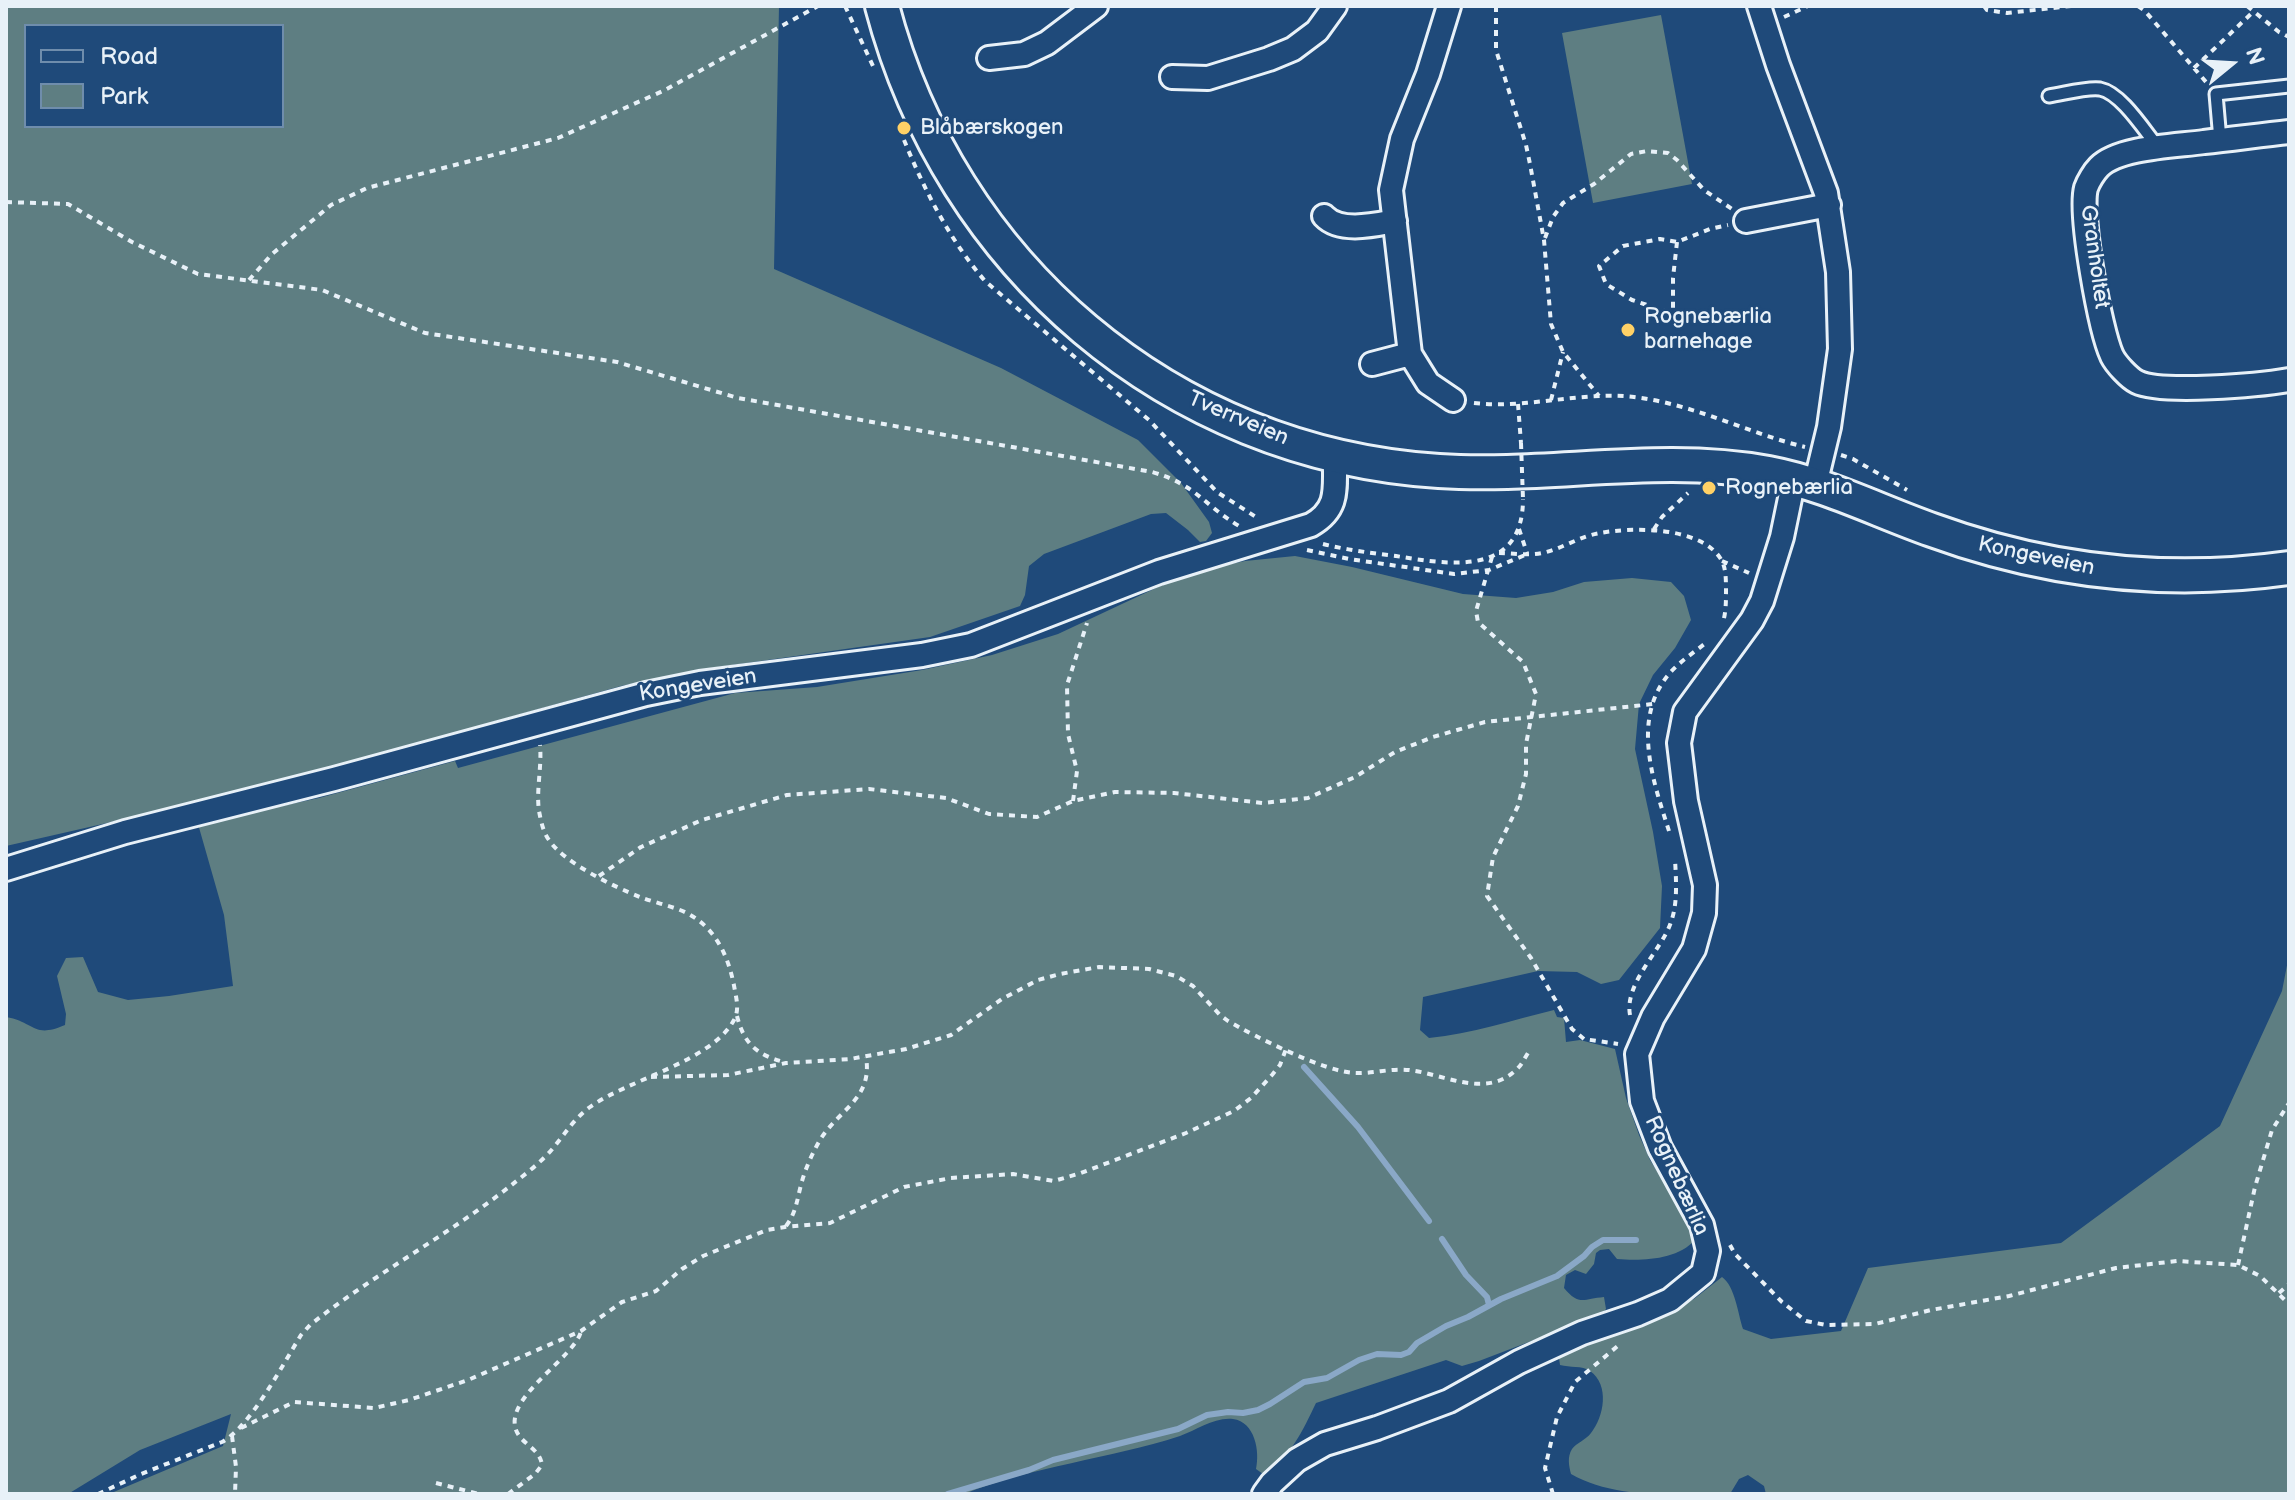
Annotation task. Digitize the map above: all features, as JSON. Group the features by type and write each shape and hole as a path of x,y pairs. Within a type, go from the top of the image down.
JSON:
{"main road":[{"name":"Tverrveien","path":"882,6 912,95 957,182 991,233 1062,310 1125,360 1201,406 1263,433 1335,456 1403,468 1488,472 1686,466 1746,470 1805,482"},
{"name":"Kongeveien","path":"1805,482 1933,531 2014,556 2052,564 2166,576 2230,575 2289,568"}],"street":[{"path":"989,58 1024,54 1047,43 1096,6"},
{"path":"1172,77 1208,78 1293,49 1317,31 1335,6"},
{"path":"1449,6 1428,74 1402,139 1391,190 1410,354 1428,383 1453,400"},
{"name":"Rognebærlia","path":"1719,1247 1702,1225 1660,1148 1642,1101 1637,1054 1653,1017 1694,949 1704,913 1705,885 1686,801 1679,743 1685,712 1752,620 1769,583 1791,499 1823,451 1840,349 1838,272 1829,205 1759,6"},
{"name":"Granholtet","path":"2289,132 2158,147 2114,157 2098,167 2086,186 2084,211 2106,336 2114,359 2136,382 2157,386 2259,385 2289,380"},
{"path":"1746,221 1829,205"},
{"path":"1324,216 1331,223 1344,226 1395,221"},
{"path":"1372,364 1410,354"},
{"name":"Kongeveien","path":"6,869 125,832 334,779 633,697 700,683 947,651 971,645 1159,572 1311,525 1329,512 1334,495 1335,456"},
{"path":"1264,1494 1297,1460 1325,1444 1449,1401 1519,1362 1569,1339 1670,1300 1703,1273 1719,1247"}],"lane":[{"path":"2220,140 2216,94 2289,86"},
{"path":"2049,96 2099,89 2111,93 2158,147"}],"path":[{"path":"249,280 272,254 331,205 367,188 558,138 665,90 818,6"},
{"path":"1496,6 1496,50 1526,145 1544,240 1550,315 1555,335 1563,352 1599,396"},
{"path":"1984,6 1987,10 2007,13 2071,6"},
{"path":"2138,6 2216,94"},
{"path":"2247,6 2289,37"},
{"path":"2194,68 2253,12"},
{"path":"1544,240 1553,217 1563,203 1594,184 1631,154 1647,151 1668,153 1704,190 1746,221"},
{"path":"6,202 68,204 132,242 198,274 322,290 425,333 617,362 738,398 1160,475 1190,488 1230,521 1265,539 1331,556 1441,574 1464,574 1489,570 1527,554"},
{"path":"1677,242 1673,309 1668,312 1632,300 1606,284 1599,266 1623,246 1660,239 1677,242 1710,229 1746,221"},
{"path":"1550,402 1563,352"},
{"path":"1453,400 1489,405 1599,396 1634,397 1689,408 1768,437 1853,459 1911,492"},
{"path":"1287,533 1332,546 1421,560 1466,563 1492,557 1512,541 1523,515 1518,404"},
{"path":"1654,529 1662,517 1688,493"},
{"path":"1519,529 1527,554"},
{"path":"1499,553 1545,552 1598,533 1654,529 1676,533 1701,543 1722,561 1726,577 1726,602 1719,630"},
{"path":"1492,557 1476,611 1478,622 1523,662 1536,694 1526,744 1526,774 1518,806 1493,857 1487,896 1531,958 1577,1034 1584,1039 1618,1043 1637,1054"},
{"path":"1722,561 1769,583"},
{"path":"1073,801 1077,771 1068,734 1067,685 1094,597"},
{"path":"1670,835 1652,777 1647,727 1653,704 1670,673 1712,637"},
{"path":"599,876 641,847 690,826 787,795 869,789 946,798 989,814 1037,817 1073,801 1115,792 1174,793 1263,803 1308,798 1355,777 1395,752 1485,722 1653,704"},
{"path":"537,722 541,761 538,805 549,840 563,855 599,876 635,895 686,912 705,925 718,939 728,962 742,1034 759,1054 786,1063"},
{"path":"1637,1054 1628,1007 1638,979 1671,922 1676,887 1675,850"},
{"path":"649,1077 728,1075 786,1063 866,1057 914,1047 951,1035 1002,999 1038,980 1113,967 1149,969 1186,980 1228,1021 1343,1072 1408,1070 1482,1085 1496,1082 1512,1073 1530,1050"},
{"path":"98,1494 232,1436 310,1325 512,1185 546,1155 565,1130 591,1107 708,1046 726,1030 737,1014"},
{"path":"239,1429 294,1402 383,1407 494,1370 581,1331 622,1302 656,1291 695,1261 756,1235 785,1227 830,1223 893,1192 936,1180 1013,1174 1054,1181 1081,1173 1234,1111 1262,1088 1280,1065 1286,1049"},
{"path":"785,1227 795,1213 805,1171 818,1144 865,1084 868,1068 866,1057"},
{"path":"2238,1265 2255,1187 2272,1130 2289,1103"},
{"path":"1719,1247 1735,1254 1782,1302 1806,1321 1826,1325 1875,1324 2009,1296 2116,1268 2177,1261 2238,1265 2260,1276 2289,1304"},
{"path":"2279,1293 2289,1284"},
{"path":"508,1494 542,1465 541,1456 515,1429 518,1409 548,1370 578,1341 581,1331"},
{"path":"1553,1494 1545,1468 1557,1417 1575,1382 1629,1336"},
{"path":"232,1436 235,1494"},
{"path":"436,1483 479,1494"}],"green space":[{"path":"6,6 779,6 774,269 1001,368 1138,440 1181,483 1209,522 1212,533 1206,541 1200,542 1166,513 1151,514 1044,554 1029,566 1025,595 1020,606 930,637 704,669 621,686 243,792 6,846"},
{"path":"1661,15 1692,184 1593,203 1562,33"},
{"path":"1295,556 1463,594 1516,598 1553,592 1584,582 1632,578 1671,582 1684,596 1691,620 1675,648 1653,675 1639,704 1635,749 1662,886 1660,928 1619,980 1601,984 1577,972 1538,971 1423,997 1420,1030 1429,1038 1476,1030 1554,1010 1557,1017 1564,1018 1566,1042 1580,1040 1615,1049 1626,1098 1639,1135 1650,1160 1695,1227 1695,1240 1679,1252 1648,1259 1617,1259 1609,1249 1600,1250 1586,1274 1575,1270 1566,1275 1564,1288 1574,1297 1582,1300 1604,1297 1606,1309 1602,1314 1479,1361 1462,1366 1446,1360 1316,1403 1288,1452 1263,1474 1256,1469 1256,1446 1251,1431 1240,1421 1226,1419 1153,1444 1017,1476 964,1494 109,1494 223,1446 231,1414 140,1450 68,1494 6,1494 6,1017 40,1030 65,1025 66,1014 57,976 66,958 83,957 98,992 128,1000 233,986 224,915 198,824 319,798 455,761 458,768 735,693 817,687 992,655 1058,634 1188,573 1245,561"},
{"path":"2289,955 2289,1494 1766,1494 1764,1486 1748,1475 1739,1479 1730,1494 1669,1495 1608,1488 1571,1474 1570,1452 1596,1426 1602,1410 1603,1393 1590,1371 1560,1365 1559,1358 1573,1348 1694,1299 1722,1277 1733,1293 1743,1329 1771,1339 1841,1331 1868,1268 2061,1243 2220,1126 2282,991"}],"waterway":[{"path":"1304,1067 1358,1127 1429,1221"},
{"path":"1442,1239 1466,1275 1487,1297 1489,1305"},
{"path":"948,1494 1053,1460 1178,1429 1207,1415 1258,1410 1304,1382 1327,1378 1359,1360 1377,1354 1401,1355 1409,1352 1417,1343 1446,1326 1557,1276 1603,1240 1636,1240"}],"place":[{"name":"Blåbærskogen","path":"904,128"},
{"name":"Rognebærlia barnehage","path":"1628,330"},
{"name":"Rognebærlia","path":"1709,488"}]}
